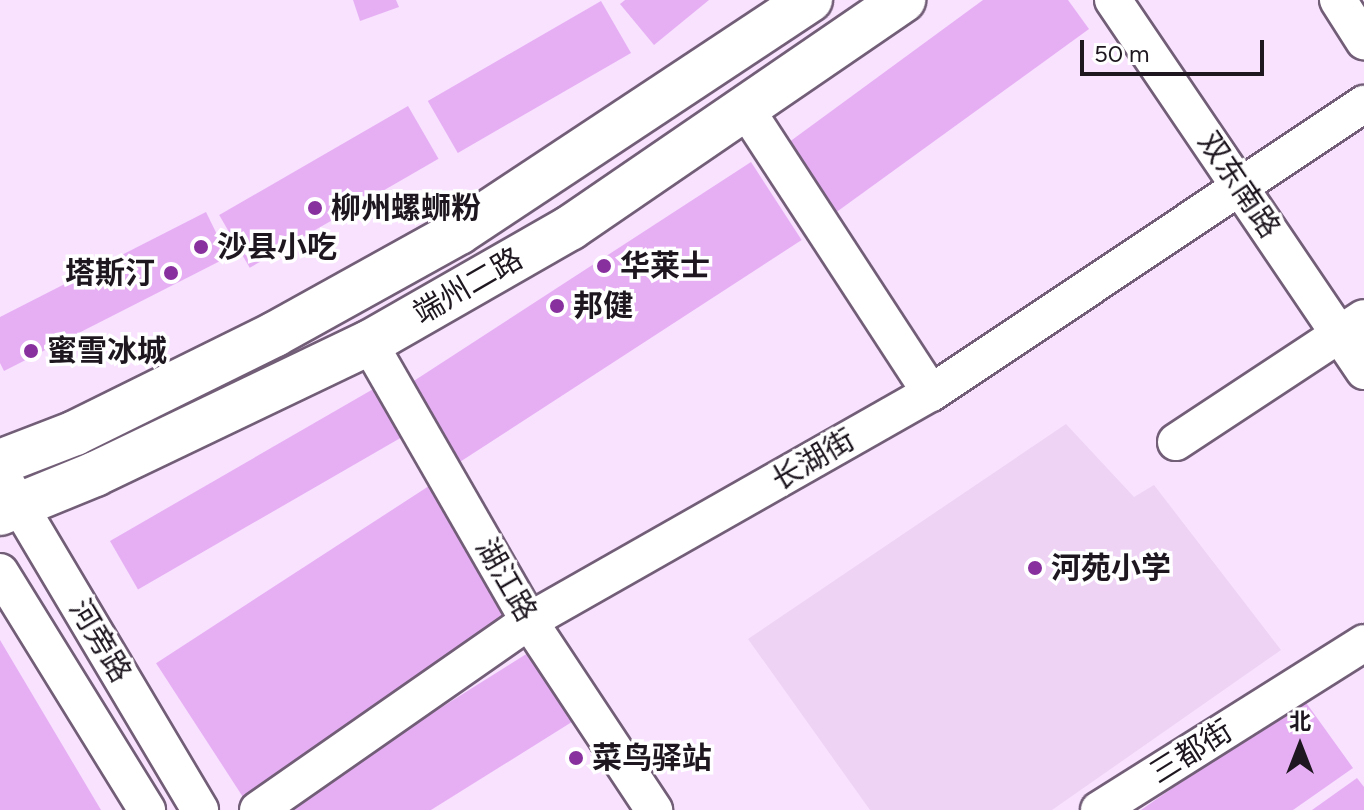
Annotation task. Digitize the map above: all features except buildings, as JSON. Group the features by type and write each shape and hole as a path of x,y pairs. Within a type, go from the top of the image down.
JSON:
{"main road":[{"name":"端州二路","path":"0,462 75,433 275,334 459,232 810,0"},
{"name":"端州二路","path":"6,497 95,474 369,343 570,228 903,0"},
{"path":"75,433 95,474"}],"street":[{"name":"双东南路","path":"1113,0 1239,185 1352,327 1364,371"},
{"path":"1338,0 1364,41"},
{"name":"长湖街","path":"258,810 529,621 931,393 1364,104"},
{"path":"745,108 931,393"},
{"path":"1176,442 1352,327"},
{"name":"湖江路","path":"369,343 529,621 654,810"},
{"name":"河旁路","path":"6,497 200,810"},
{"name":"河旁路","path":"0,572 147,810"},
{"name":"三都街","path":"1106,808 1364,643"}],"shaded area":[{"name":"河苑小学","path":"1066,424 1134,497 1154,485 1281,650 1052,810 870,810 748,639"}],"place":[{"name":"柳州螺蛳粉","path":"315,208"},
{"name":"沙县小吃","path":"201,247"},
{"name":"华莱士","path":"604,266"},
{"name":"塔斯汀","path":"171,273"},
{"name":"邦健","path":"557,306"},
{"name":"蜜雪冰城","path":"31,351"},
{"name":"河苑小学","path":"1035,568"},
{"name":"菜鸟驿站","path":"576,758"}]}
